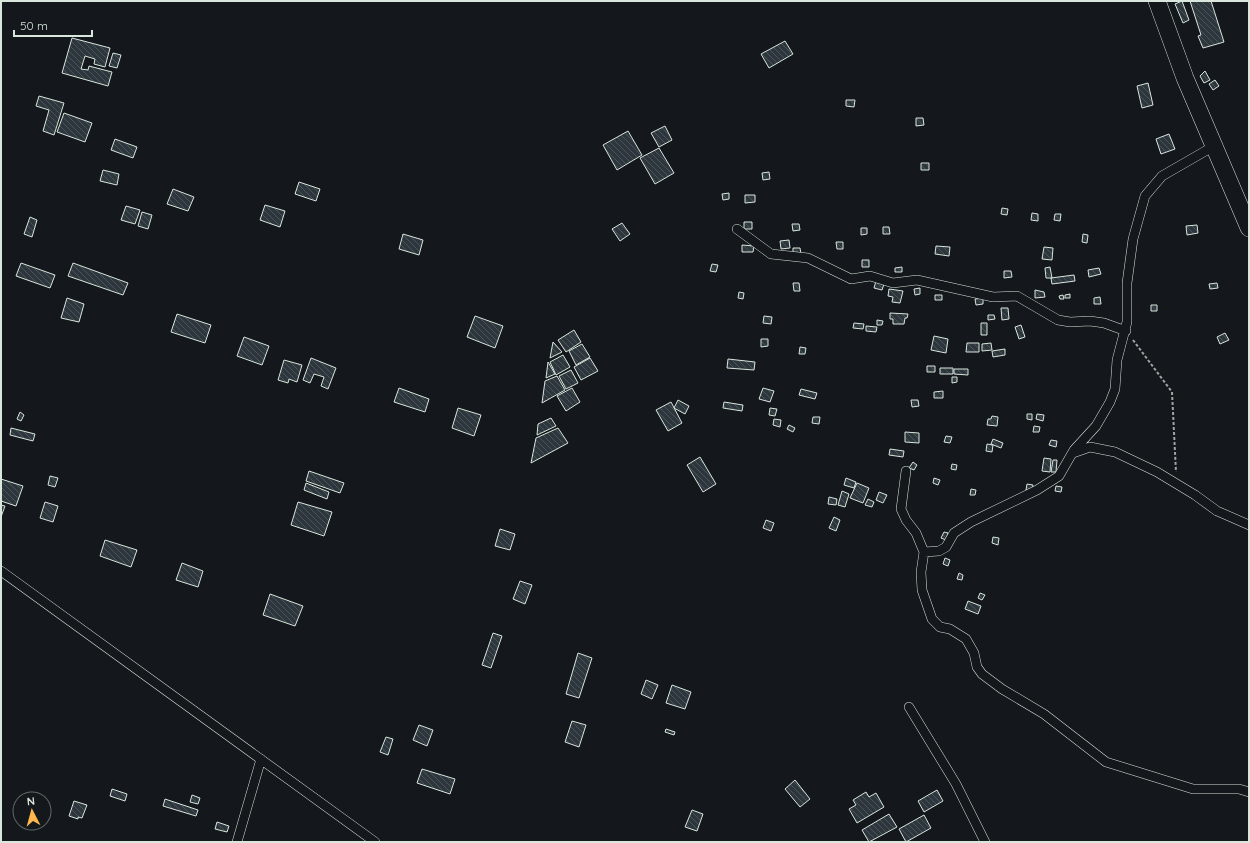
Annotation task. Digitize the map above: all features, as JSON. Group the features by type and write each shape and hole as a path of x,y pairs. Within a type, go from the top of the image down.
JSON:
{"highway":[{"path":"1157,1 1185,78 1249,228"}],"street":[{"path":"924,552 939,550 946,546 954,533 971,522 1037,490 1059,476 1072,453 1096,426 1110,402 1115,389 1117,360 1126,331 1128,307 1127,283 1133,239 1145,196 1162,176 1214,146"},
{"path":"737,229 771,254 808,258 851,280 870,276 893,283 917,280 993,297 1017,296 1058,320 1070,322 1090,320 1104,323 1126,331"},
{"path":"1072,453 1090,447 1115,452 1177,484 1217,511 1249,524"},
{"path":"906,471 901,509 906,520 916,533 924,552 921,572 922,590 932,618 940,627 950,629 966,639 974,653 977,667 994,684 1044,714 1097,756 1114,766 1156,776 1193,789 1239,789 1249,792"},
{"path":"1,571 173,694 375,842"},
{"path":"909,707 956,784 985,842"},
{"path":"237,842 261,759"}],"path":[{"path":"1126,331 1172,392 1177,484"}],"building":[{"path":"1182,1 1189,20 1183,23 1175,4"},
{"path":"1190,1 1211,1 1224,42 1203,48 1198,36 1201,35"},
{"path":"72,38 110,48 105,67 94,64 95,59 85,56 81,69 88,70 89,66 112,72 108,86 62,73"},
{"path":"785,41 793,54 769,68 761,54"},
{"path":"113,53 121,55 117,68 109,66"},
{"path":"1205,71 1210,80 1204,83 1200,76"},
{"path":"1215,80 1219,86 1213,90 1209,84"},
{"path":"1148,83 1153,105 1142,108 1137,86"},
{"path":"39,96 64,103 54,135 43,131 49,110 36,106"},
{"path":"846,100 855,100 854,107 846,106"},
{"path":"64,113 92,123 85,142 57,132"},
{"path":"916,118 923,118 924,125 916,126"},
{"path":"665,126 672,140 659,147 651,133"},
{"path":"628,131 642,155 617,170 603,145"},
{"path":"1169,134 1175,149 1161,154 1156,139"},
{"path":"115,139 137,147 133,158 111,150"},
{"path":"659,148 674,173 655,184 640,158"},
{"path":"921,163 929,163 929,170 921,170"},
{"path":"103,170 119,174 117,185 100,181"},
{"path":"769,172 770,179 763,180 762,173"},
{"path":"299,182 320,189 316,201 295,194"},
{"path":"173,189 194,197 188,211 167,204"},
{"path":"729,193 729,199 723,200 722,194"},
{"path":"745,195 755,195 755,202 745,203"},
{"path":"265,205 285,211 280,227 260,220"},
{"path":"126,206 140,210 135,224 121,220"},
{"path":"1002,208 1008,209 1007,215 1001,214"},
{"path":"142,212 152,215 148,229 138,226"},
{"path":"1032,213 1038,214 1038,221 1031,220"},
{"path":"1055,214 1061,214 1060,221 1054,220"},
{"path":"30,217 37,220 32,237 24,234"},
{"path":"744,222 752,222 752,229 744,229"},
{"path":"622,223 630,234 620,241 612,229"},
{"path":"792,224 799,224 800,230 793,231"},
{"path":"1197,225 1198,233 1187,235 1186,226"},
{"path":"883,227 889,227 890,234 883,234"},
{"path":"861,228 867,228 867,234 861,235"},
{"path":"403,234 423,240 419,255 399,249"},
{"path":"1083,234 1088,235 1087,243 1082,242"},
{"path":"789,240 790,248 781,249 780,241"},
{"path":"836,242 843,242 843,249 837,249"},
{"path":"742,245 754,246 753,252 742,252"},
{"path":"936,246 950,247 949,256 935,254"},
{"path":"1044,247 1053,248 1052,260 1042,259"},
{"path":"793,248 800,248 801,254 793,255"},
{"path":"862,260 869,260 869,267 862,267"},
{"path":"21,263 55,275 50,288 16,276"},
{"path":"73,263 128,283 123,295 68,276"},
{"path":"712,264 718,265 716,272 710,271"},
{"path":"902,267 902,272 895,272 895,268"},
{"path":"1050,267 1052,278 1046,278 1045,268"},
{"path":"1099,268 1101,274 1089,277 1088,270"},
{"path":"1004,271 1011,271 1012,277 1004,278"},
{"path":"1074,275 1075,281 1052,284 1051,278"},
{"path":"876,281 884,284 882,290 874,288"},
{"path":"793,283 799,283 800,291 794,291"},
{"path":"1217,283 1218,288 1210,289 1209,284"},
{"path":"920,288 920,294 915,295 914,289"},
{"path":"889,289 903,291 900,303 892,302 893,297 888,296"},
{"path":"1035,290 1044,292 1045,297 1035,298"},
{"path":"739,292 744,293 743,299 738,298"},
{"path":"1070,294 1070,298 1065,298 1065,295"},
{"path":"935,295 942,295 942,300 935,300"},
{"path":"1063,295 1064,299 1060,299 1059,296"},
{"path":"1100,297 1101,304 1094,304 1094,298"},
{"path":"67,298 84,304 79,322 61,318"},
{"path":"983,298 983,304 976,305 975,299"},
{"path":"1151,305 1157,305 1157,311 1151,311"},
{"path":"1001,308 1008,308 1009,319 1002,320"},
{"path":"890,313 908,314 907,318 905,318 904,324 893,324 893,319 890,319"},
{"path":"177,314 211,325 205,343 171,332"},
{"path":"988,315 994,315 995,319 988,320"},
{"path":"475,316 503,326 495,348 467,337"},
{"path":"764,316 772,317 771,324 763,323"},
{"path":"877,320 883,321 882,325 877,325"},
{"path":"854,323 864,324 863,329 853,328"},
{"path":"981,323 987,323 987,335 981,335"},
{"path":"1021,325 1025,337 1019,339 1015,327"},
{"path":"866,326 877,327 876,332 866,331"},
{"path":"574,330 581,342 566,352 558,340"},
{"path":"1225,333 1229,340 1220,344 1217,337"},
{"path":"934,336 948,339 946,353 931,350"},
{"path":"244,337 269,346 262,365 237,356"},
{"path":"761,339 768,339 768,346 761,347"},
{"path":"553,342 562,352 550,358"},
{"path":"967,343 979,343 979,352 966,352"},
{"path":"991,343 992,350 982,351 982,344"},
{"path":"582,344 590,357 576,365 569,351"},
{"path":"800,347 806,348 805,354 799,354"},
{"path":"1005,349 1005,355 993,357 992,351"},
{"path":"563,355 570,367 556,375 550,362"},
{"path":"311,358 336,368 328,389 321,386 324,377 314,374 310,383 303,380"},
{"path":"590,358 598,371 581,380 574,367"},
{"path":"728,359 755,362 754,370 727,368"},
{"path":"284,360 302,365 297,382 289,379 288,383 278,380"},
{"path":"548,362 555,374 546,378"},
{"path":"927,366 935,366 935,372 927,372"},
{"path":"940,368 953,368 953,374 940,374"},
{"path":"954,369 968,369 968,375 954,374"},
{"path":"571,370 578,383 566,389 559,376"},
{"path":"557,376 565,390 542,403 545,381"},
{"path":"952,377 957,377 957,382 952,383"},
{"path":"399,388 429,399 425,412 394,402"},
{"path":"572,388 580,402 566,411 557,396"},
{"path":"763,388 774,391 770,402 759,399"},
{"path":"801,389 817,393 815,399 799,395"},
{"path":"943,391 943,398 934,398 934,392"},
{"path":"678,400 689,406 685,414 674,408"},
{"path":"911,400 918,400 919,406 912,407"},
{"path":"671,402 682,423 668,431 656,410"},
{"path":"724,402 743,405 742,411 723,408"},
{"path":"458,408 481,415 474,436 452,428"},
{"path":"770,408 777,409 775,416 769,415"},
{"path":"20,412 24,415 21,421 17,419"},
{"path":"1027,414 1032,414 1032,420 1027,419"},
{"path":"1037,414 1044,415 1043,421 1036,419"},
{"path":"992,416 998,417 997,426 987,425 988,419 991,419"},
{"path":"813,417 820,417 819,424 812,423"},
{"path":"551,418 556,426 537,435 538,424"},
{"path":"774,419 781,420 780,427 773,425"},
{"path":"789,425 795,428 793,432 787,429"},
{"path":"1034,426 1040,427 1039,432 1033,432"},
{"path":"11,428 35,434 33,441 10,435"},
{"path":"558,428 568,443 531,463 536,438"},
{"path":"905,432 919,433 919,443 905,442"},
{"path":"946,436 952,437 950,443 944,442"},
{"path":"993,439 1003,443 1001,448 991,444"},
{"path":"1051,440 1057,441 1056,447 1049,445"},
{"path":"987,444 993,445 992,452 986,451"},
{"path":"890,449 904,451 903,457 889,455"},
{"path":"700,457 716,484 703,492 687,465"},
{"path":"1044,458 1051,459 1050,472 1042,471"},
{"path":"1053,460 1057,460 1056,472 1051,472"},
{"path":"913,462 917,465 914,470 909,468"},
{"path":"952,464 957,465 956,470 951,469"},
{"path":"309,471 344,483 340,493 306,481"},
{"path":"50,476 58,478 55,487 48,485"},
{"path":"846,478 856,482 854,488 844,485"},
{"path":"934,478 940,480 938,485 933,483"},
{"path":"1,479 23,486 16,506 1,501"},
{"path":"306,483 329,492 327,499 304,490"},
{"path":"857,483 869,488 863,503 850,498"},
{"path":"1027,484 1033,485 1032,491 1026,490"},
{"path":"1056,486 1062,487 1061,492 1055,491"},
{"path":"971,489 976,490 975,495 970,495"},
{"path":"842,491 849,494 845,507 838,505"},
{"path":"879,492 887,495 883,503 876,500"},
{"path":"829,497 837,499 836,505 828,504"},
{"path":"868,499 874,502 872,507 865,505"},
{"path":"45,502 58,506 53,522 40,518"},
{"path":"298,502 332,512 324,536 291,525"},
{"path":"1,505 5,506 1,517"},
{"path":"834,517 840,520 836,531 829,528"},
{"path":"766,520 774,523 771,531 763,528"},
{"path":"500,529 515,534 510,550 495,546"},
{"path":"944,532 948,533 946,540 941,538"},
{"path":"993,537 999,538 998,545 992,543"},
{"path":"105,540 137,550 131,567 100,556"},
{"path":"945,558 950,560 948,566 943,564"},
{"path":"182,563 203,571 198,587 176,580"},
{"path":"959,573 963,575 962,580 957,579"},
{"path":"520,581 532,585 525,604 513,599"},
{"path":"980,593 985,595 982,600 978,598"},
{"path":"270,594 303,606 295,626 263,615"},
{"path":"968,601 981,606 978,614 965,609"},
{"path":"493,633 502,636 491,668 482,665"},
{"path":"578,653 592,658 579,698 566,694"},
{"path":"646,680 658,685 652,699 641,694"},
{"path":"672,685 691,692 685,709 666,703"},
{"path":"572,721 586,725 579,747 565,742"},
{"path":"419,725 433,730 427,746 413,740"},
{"path":"666,729 675,732 674,735 665,732"},
{"path":"386,737 393,739 388,755 380,752"},
{"path":"422,769 455,779 450,794 417,783"},
{"path":"795,780 810,799 800,807 785,789"},
{"path":"112,789 127,794 125,801 110,796"},
{"path":"937,790 943,801 924,812 918,801"},
{"path":"866,792 869,797 876,793 884,807 857,823 849,809 856,805 853,800"},
{"path":"192,795 200,798 198,804 190,802"},
{"path":"165,799 198,810 196,816 163,806"},
{"path":"74,801 87,805 82,818 78,817 78,819 69,816"},
{"path":"692,810 703,814 697,831 685,827"},
{"path":"889,814 897,827 869,842 862,830"},
{"path":"924,815 931,828 906,842 899,829"},
{"path":"217,822 229,826 227,832 215,829"}]}
